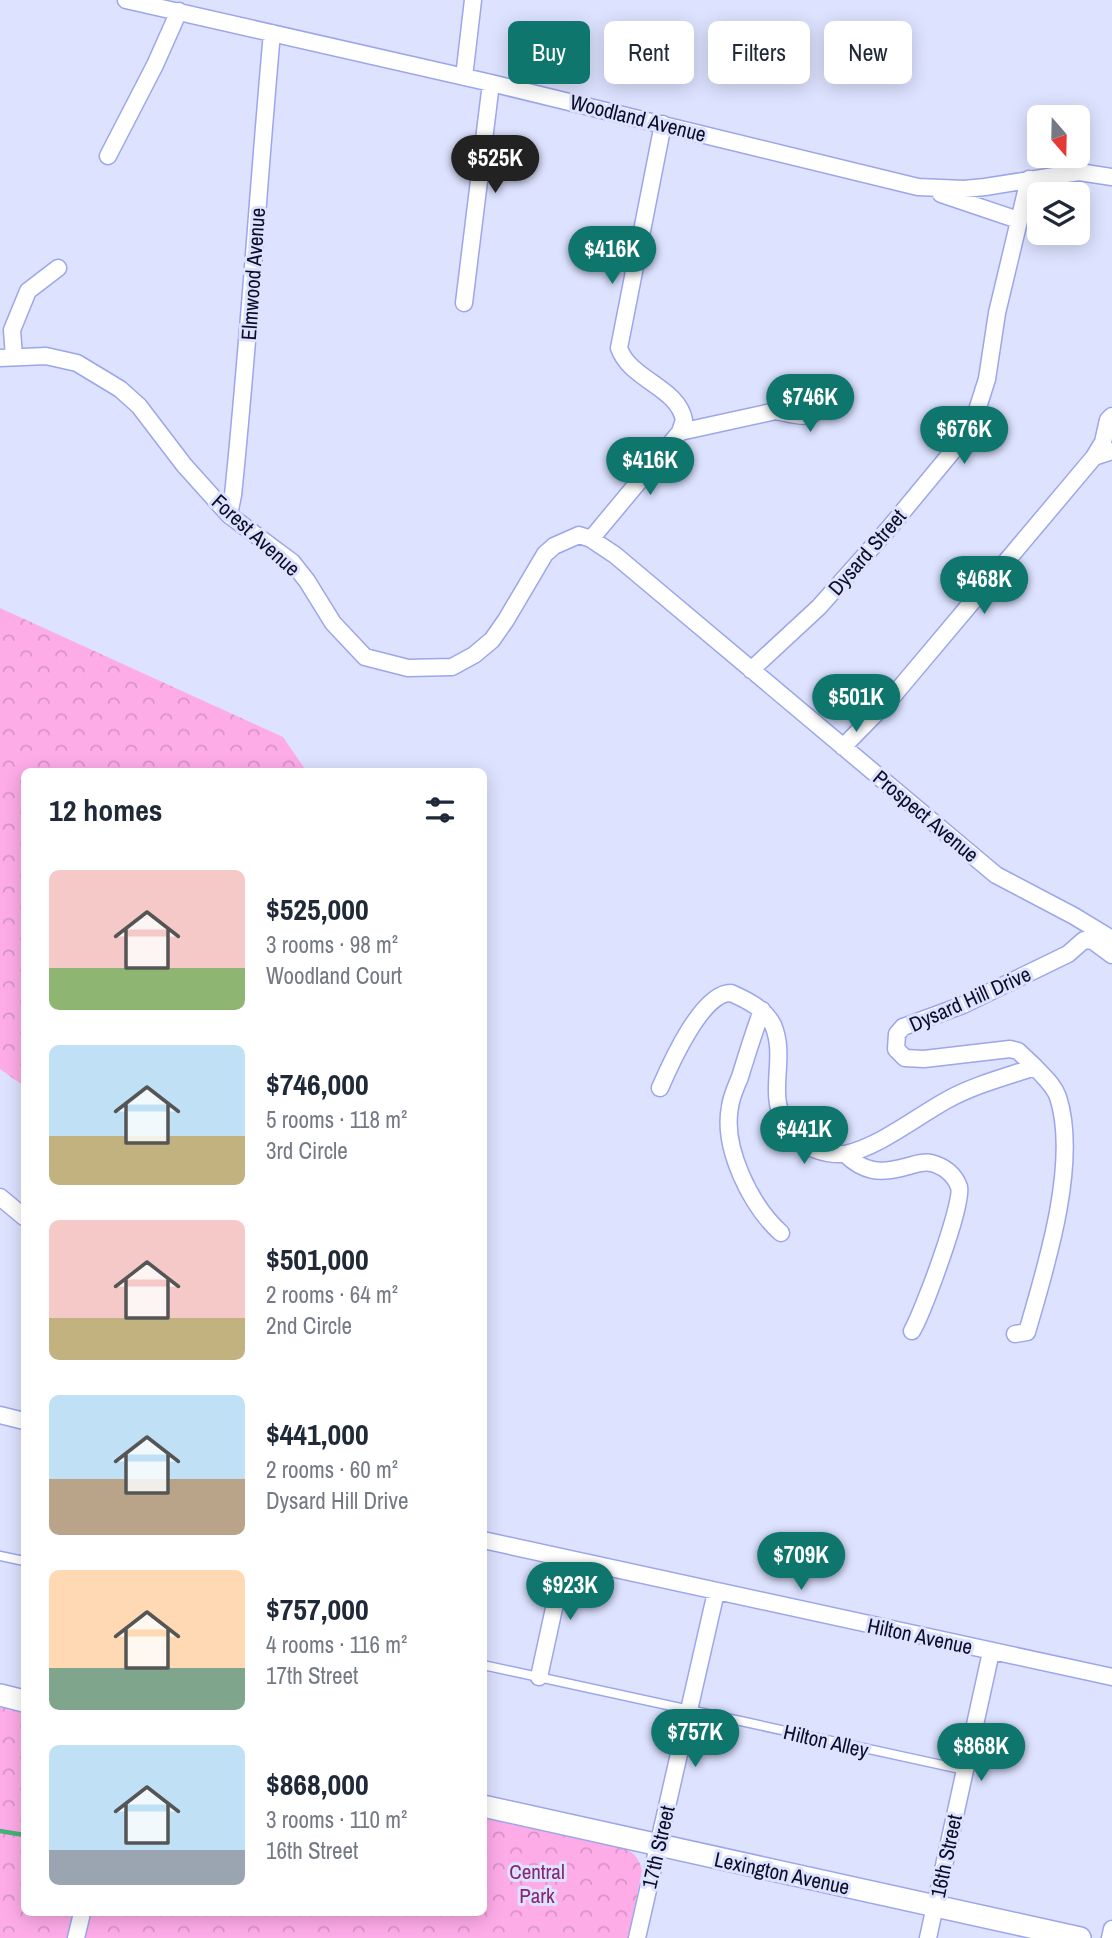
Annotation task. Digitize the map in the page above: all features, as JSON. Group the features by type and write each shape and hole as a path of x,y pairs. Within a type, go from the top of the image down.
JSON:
{"street":[{"name":"Woodland Avenue","path":"126,0 491,83 918,187 964,189 1079,172 1112,177"},
{"path":"464,77 473,0"},
{"path":"108,156 155,65 179,11"},
{"name":"Elmwood Avenue","path":"229,515 249,342 257,197 272,33"},
{"path":"464,303 491,83"},
{"path":"591,540 680,432 684,420 679,407 629,366 619,348 663,124"},
{"name":"Dysard Street","path":"751,670 819,607 971,429 987,379 997,313 1029,179"},
{"path":"918,187 1018,220"},
{"path":"7,358 12,330 28,291 58,268"},
{"name":"Forest Avenue","path":"7,358 46,356 77,363 120,389 139,406 184,465 229,515 292,562 307,581 332,624 365,657 408,668 452,667 474,655 492,640 545,554 554,546 579,535 591,540"},
{"path":"680,432 776,411"},
{"path":"843,747 893,696 1094,457 1104,442 1108,419 1112,416"},
{"path":"1094,457 1112,451"},
{"name":"Prospect Avenue","path":"591,540 615,555 996,875 1112,938"},
{"name":"Dysard Hill Drive","path":"1015,1334 1027,1332 1051,1238 1062,1180 1066,1132 1058,1096 1018,1051 1010,1049 924,1059 905,1058 896,1049 897,1034 903,1027 963,1005 1068,954 1084,940 1093,941 1112,955"},
{"path":"660,1088 675,1052 693,1023 725,993 731,993 762,1010 772,1023 780,1061 777,1091 780,1110 798,1141 823,1153 845,1154 867,1146 950,1098 1035,1067"},
{"path":"762,1010 730,1108 728,1130 743,1181 771,1223 781,1233"},
{"path":"845,1154 857,1165 873,1171 930,1163 951,1174 959,1187 957,1208 930,1288 912,1331"},
{"path":"0,1197 21,1214"},
{"path":"0,1415 21,1420"},
{"name":"Hilton Avenue","path":"487,1541 1112,1677"},
{"path":"539,1677 565,1558"},
{"name":"17th Street","path":"637,1938 716,1592"},
{"name":"16th Street","path":"928,1938 991,1652"},
{"path":"0,1695 21,1700"},
{"name":"Lexington Avenue","path":"487,1807 1080,1938"},
{"path":"76,1938 81,1916"},
{"path":"1110,1938 1112,1929"}],"lane":[{"path":"0,1556 21,1560"},
{"name":"Hilton Alley","path":"487,1666 843,1746 965,1770"}],"green space":[{"path":"0,608 283,737 304,768 21,768 21,1084 0,1069"},
{"name":"Central Park","path":"0,1707 21,1712 21,1916 487,1916 487,1817 624,1848 638,1860 642,1871 628,1938 0,1938"}],"waterway":[{"path":"0,1831 21,1834"}]}
